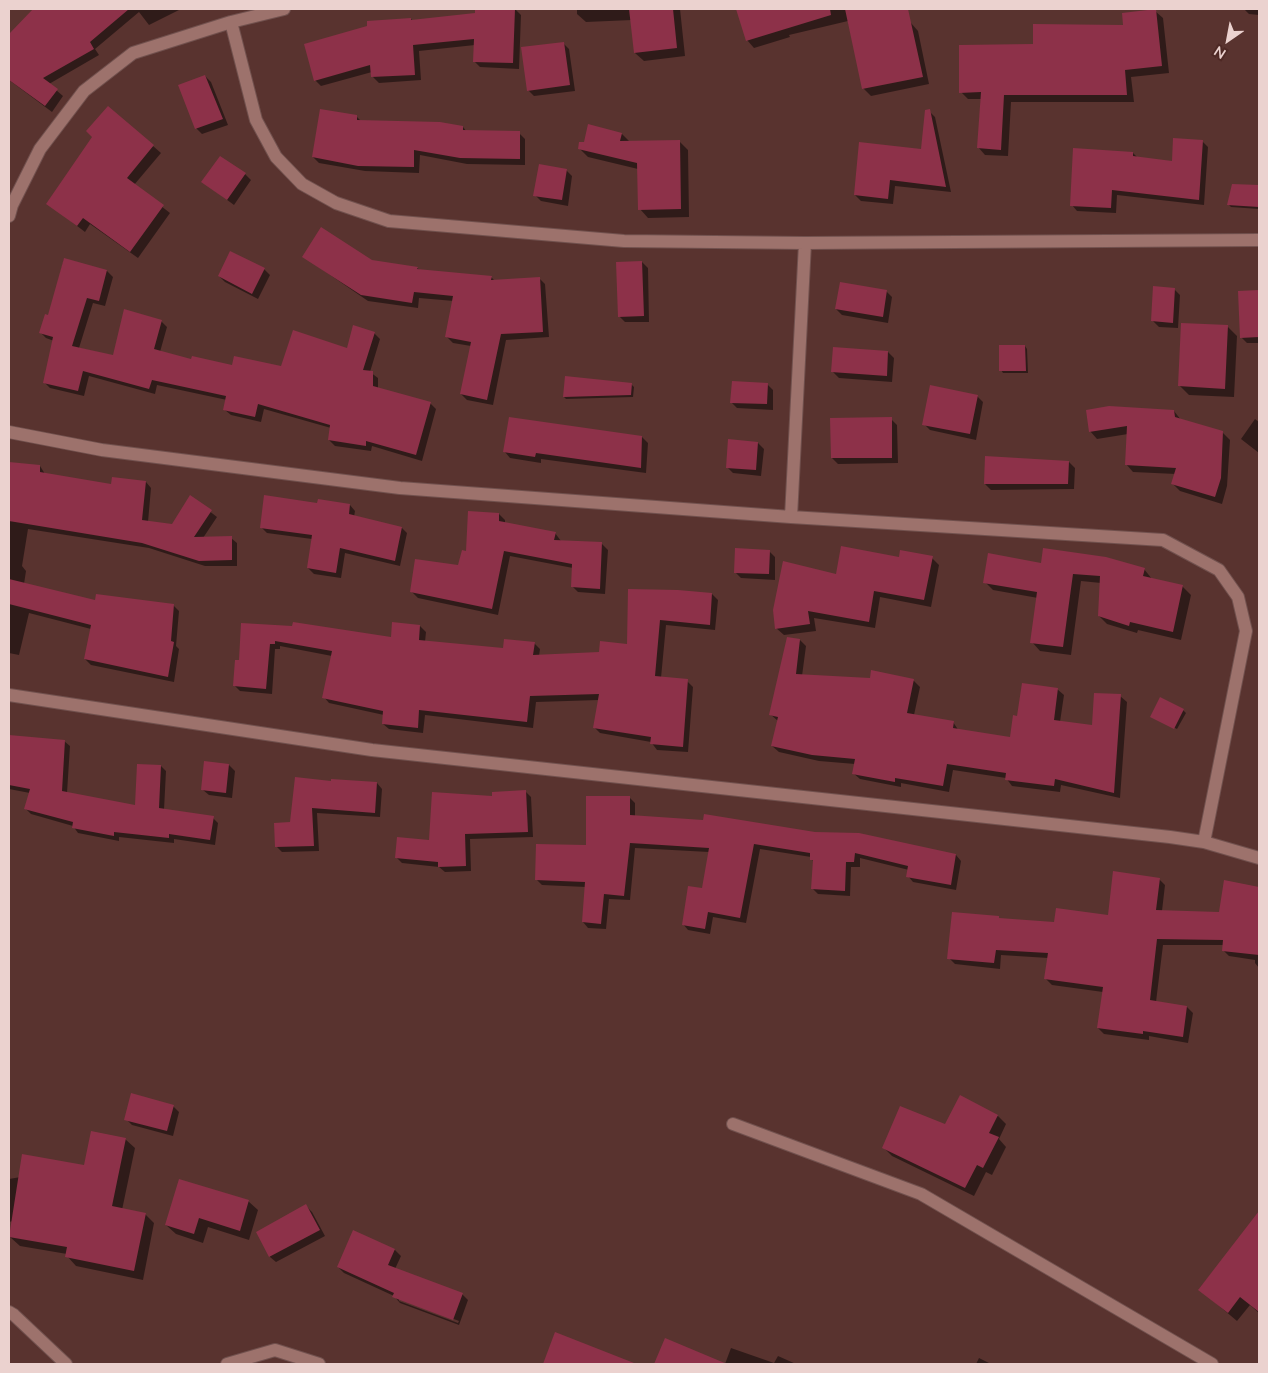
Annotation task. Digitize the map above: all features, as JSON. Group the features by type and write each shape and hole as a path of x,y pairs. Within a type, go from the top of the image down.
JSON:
{"street":[{"path":"9,216 40,149 84,91 133,53 232,22 284,9"},
{"path":"232,22 256,120 276,157 302,184 336,204 389,222 624,241 805,243 1259,240"},
{"path":"791,517 805,243"},
{"path":"9,432 102,450 400,488 791,517 1163,540 1219,570 1238,597 1246,631 1204,842"},
{"path":"9,695 372,750 1204,842 1259,858"},
{"path":"733,1124 920,1194 1212,1364"},
{"path":"9,1312 66,1364"},
{"path":"227,1364 275,1350 319,1364"}],"building":[{"path":"33,9 129,9 90,42 94,49 43,78 58,89 45,106 9,80 9,34"},
{"path":"475,9 515,9 513,63 473,62 474,39 413,45 415,75 371,77 370,65 314,81 304,44 367,26 367,21 411,18 411,20 475,13"},
{"path":"629,9 673,9 677,48 634,53"},
{"path":"736,9 830,9 831,15 746,41"},
{"path":"845,9 908,9 923,77 862,89"},
{"path":"1156,9 1162,66 1125,70 1127,95 1004,95 1001,150 977,148 981,92 959,93 959,45 1033,44 1033,24 1123,25 1122,13"},
{"path":"564,42 570,85 527,91 521,47"},
{"path":"205,75 223,119 195,129 178,85"},
{"path":"108,106 154,145 127,178 164,205 130,252 83,218 77,226 46,204 92,137 86,131"},
{"path":"320,109 357,115 357,120 440,122 463,126 463,130 520,131 520,159 460,158 414,150 414,167 358,166 312,157"},
{"path":"930,109 946,187 890,180 888,199 854,195 859,142 921,149 925,110"},
{"path":"588,124 622,133 620,141 680,140 681,209 638,210 637,163 578,149 579,142 584,142"},
{"path":"1173,138 1203,140 1199,200 1112,190 1111,208 1070,206 1073,148 1133,152 1133,156 1172,161"},
{"path":"220,156 246,173 227,200 201,182"},
{"path":"539,164 567,169 562,200 533,196"},
{"path":"1232,184 1259,185 1259,207 1227,205"},
{"path":"321,227 372,260 418,267 417,269 492,276 491,280 540,277 543,332 501,334 487,400 460,394 471,342 445,337 453,296 414,292 412,303 361,295 302,257"},
{"path":"230,251 265,268 252,294 218,276"},
{"path":"64,258 107,270 99,301 87,298 72,346 113,355 124,309 162,320 154,349 191,359 192,356 232,365 234,356 281,366 293,330 347,348 353,325 375,332 363,370 373,371 373,386 431,402 416,455 366,441 366,446 328,440 330,425 258,404 255,417 223,410 226,396 152,380 149,389 83,371 78,391 43,383 53,337 39,333 45,314 48,315"},
{"path":"642,261 644,316 618,317 616,262"},
{"path":"840,282 887,290 883,317 835,309"},
{"path":"1153,286 1175,288 1173,323 1151,321"},
{"path":"1259,290 1259,337 1240,338 1238,291"},
{"path":"1181,323 1228,325 1225,389 1178,386"},
{"path":"999,345 1025,345 1026,371 999,371"},
{"path":"833,347 888,351 887,376 831,372"},
{"path":"565,376 632,383 631,395 563,397"},
{"path":"732,381 768,383 767,404 730,403"},
{"path":"930,385 978,395 970,434 922,425"},
{"path":"1109,406 1174,410 1175,417 1223,431 1221,478 1215,497 1171,484 1176,468 1125,465 1127,426 1089,432 1086,410"},
{"path":"509,417 642,436 641,468 536,453 535,457 503,452"},
{"path":"892,417 892,458 831,458 830,418"},
{"path":"728,439 758,442 756,470 726,468"},
{"path":"985,456 1069,461 1068,484 984,484"},
{"path":"9,462 40,465 40,472 111,484 112,477 146,481 142,520 172,524 190,495 212,510 194,537 232,536 232,560 199,561 142,543 9,521"},
{"path":"264,495 317,503 318,499 350,504 349,514 402,527 395,561 340,548 336,573 307,568 312,535 260,528"},
{"path":"468,511 499,513 499,521 556,532 554,540 602,542 600,589 571,587 572,564 504,551 492,609 410,592 415,559 458,565 462,550 466,551"},
{"path":"841,546 899,557 900,550 933,556 924,600 874,591 869,622 808,611 810,624 775,629 773,610 783,561 836,574"},
{"path":"735,548 770,550 769,574 734,573"},
{"path":"1043,548 1106,557 1145,568 1143,576 1183,585 1173,632 1130,622 1129,626 1098,616 1100,576 1073,574 1063,647 1030,643 1037,592 983,583 988,553 1041,563"},
{"path":"9,579 95,600 96,594 174,604 171,641 174,642 168,677 84,659 91,625 9,604"},
{"path":"628,589 712,593 710,625 660,620 655,676 688,679 683,747 650,744 651,737 593,728 599,694 530,696 527,722 419,710 418,728 382,724 383,711 322,698 332,651 275,641 275,644 270,644 266,689 233,686 235,660 239,660 241,623 292,626 293,622 391,637 392,622 420,625 419,640 503,648 504,639 535,642 533,655 599,652 600,641 627,644"},
{"path":"787,637 800,639 796,674 870,678 871,670 914,679 907,713 954,721 953,728 1010,737 1013,715 1017,716 1022,683 1058,688 1054,720 1092,725 1094,693 1121,694 1114,793 1055,779 1054,786 1005,780 1006,773 947,764 943,786 895,778 895,782 852,774 855,759 812,755 771,746 778,717 769,715"},
{"path":"1160,697 1184,709 1174,729 1150,717"},
{"path":"9,735 65,740 62,791 135,805 137,764 161,765 159,808 214,816 210,840 169,834 169,838 114,832 114,836 72,828 73,822 24,809 30,789 9,785"},
{"path":"204,761 229,764 226,793 201,790"},
{"path":"295,777 331,781 331,779 377,782 375,813 312,808 314,846 275,847 274,823 290,822"},
{"path":"526,790 528,832 465,834 466,866 438,867 438,862 395,858 397,837 429,840 432,792 492,796 492,792"},
{"path":"586,796 630,796 630,815 703,820 704,814 815,832 859,833 956,854 951,885 906,877 908,866 855,853 854,862 846,862 845,891 811,889 813,860 810,860 810,853 754,844 740,918 708,912 705,929 682,925 688,886 702,888 709,848 630,843 624,896 604,894 601,924 582,922 585,882 535,880 536,844 586,845"},
{"path":"1113,871 1160,878 1156,910 1219,912 1224,880 1259,887 1259,955 1222,951 1223,940 1157,939 1150,1000 1187,1006 1183,1037 1143,1031 1143,1034 1097,1028 1103,987 1044,979 1048,953 996,950 994,963 947,959 952,912 1054,922 1056,908 1108,915"},
{"path":"131,1093 174,1105 167,1131 124,1120"},
{"path":"960,1095 998,1115 989,1133 999,1137 983,1168 977,1165 965,1188 882,1148 900,1106 945,1124"},
{"path":"91,1131 126,1138 112,1206 146,1213 134,1271 65,1257 67,1247 9,1237 22,1154 84,1165"},
{"path":"179,1179 249,1200 240,1231 199,1218 194,1234 165,1225"},
{"path":"306,1204 320,1230 269,1257 256,1232"},
{"path":"1259,1211 1259,1312 1240,1297 1228,1313 1198,1290"},
{"path":"353,1230 395,1249 388,1265 463,1293 453,1320 392,1297 394,1293 337,1267"},
{"path":"555,1332 634,1363 634,1364 543,1364"},
{"path":"665,1338 727,1364 654,1364"}]}
